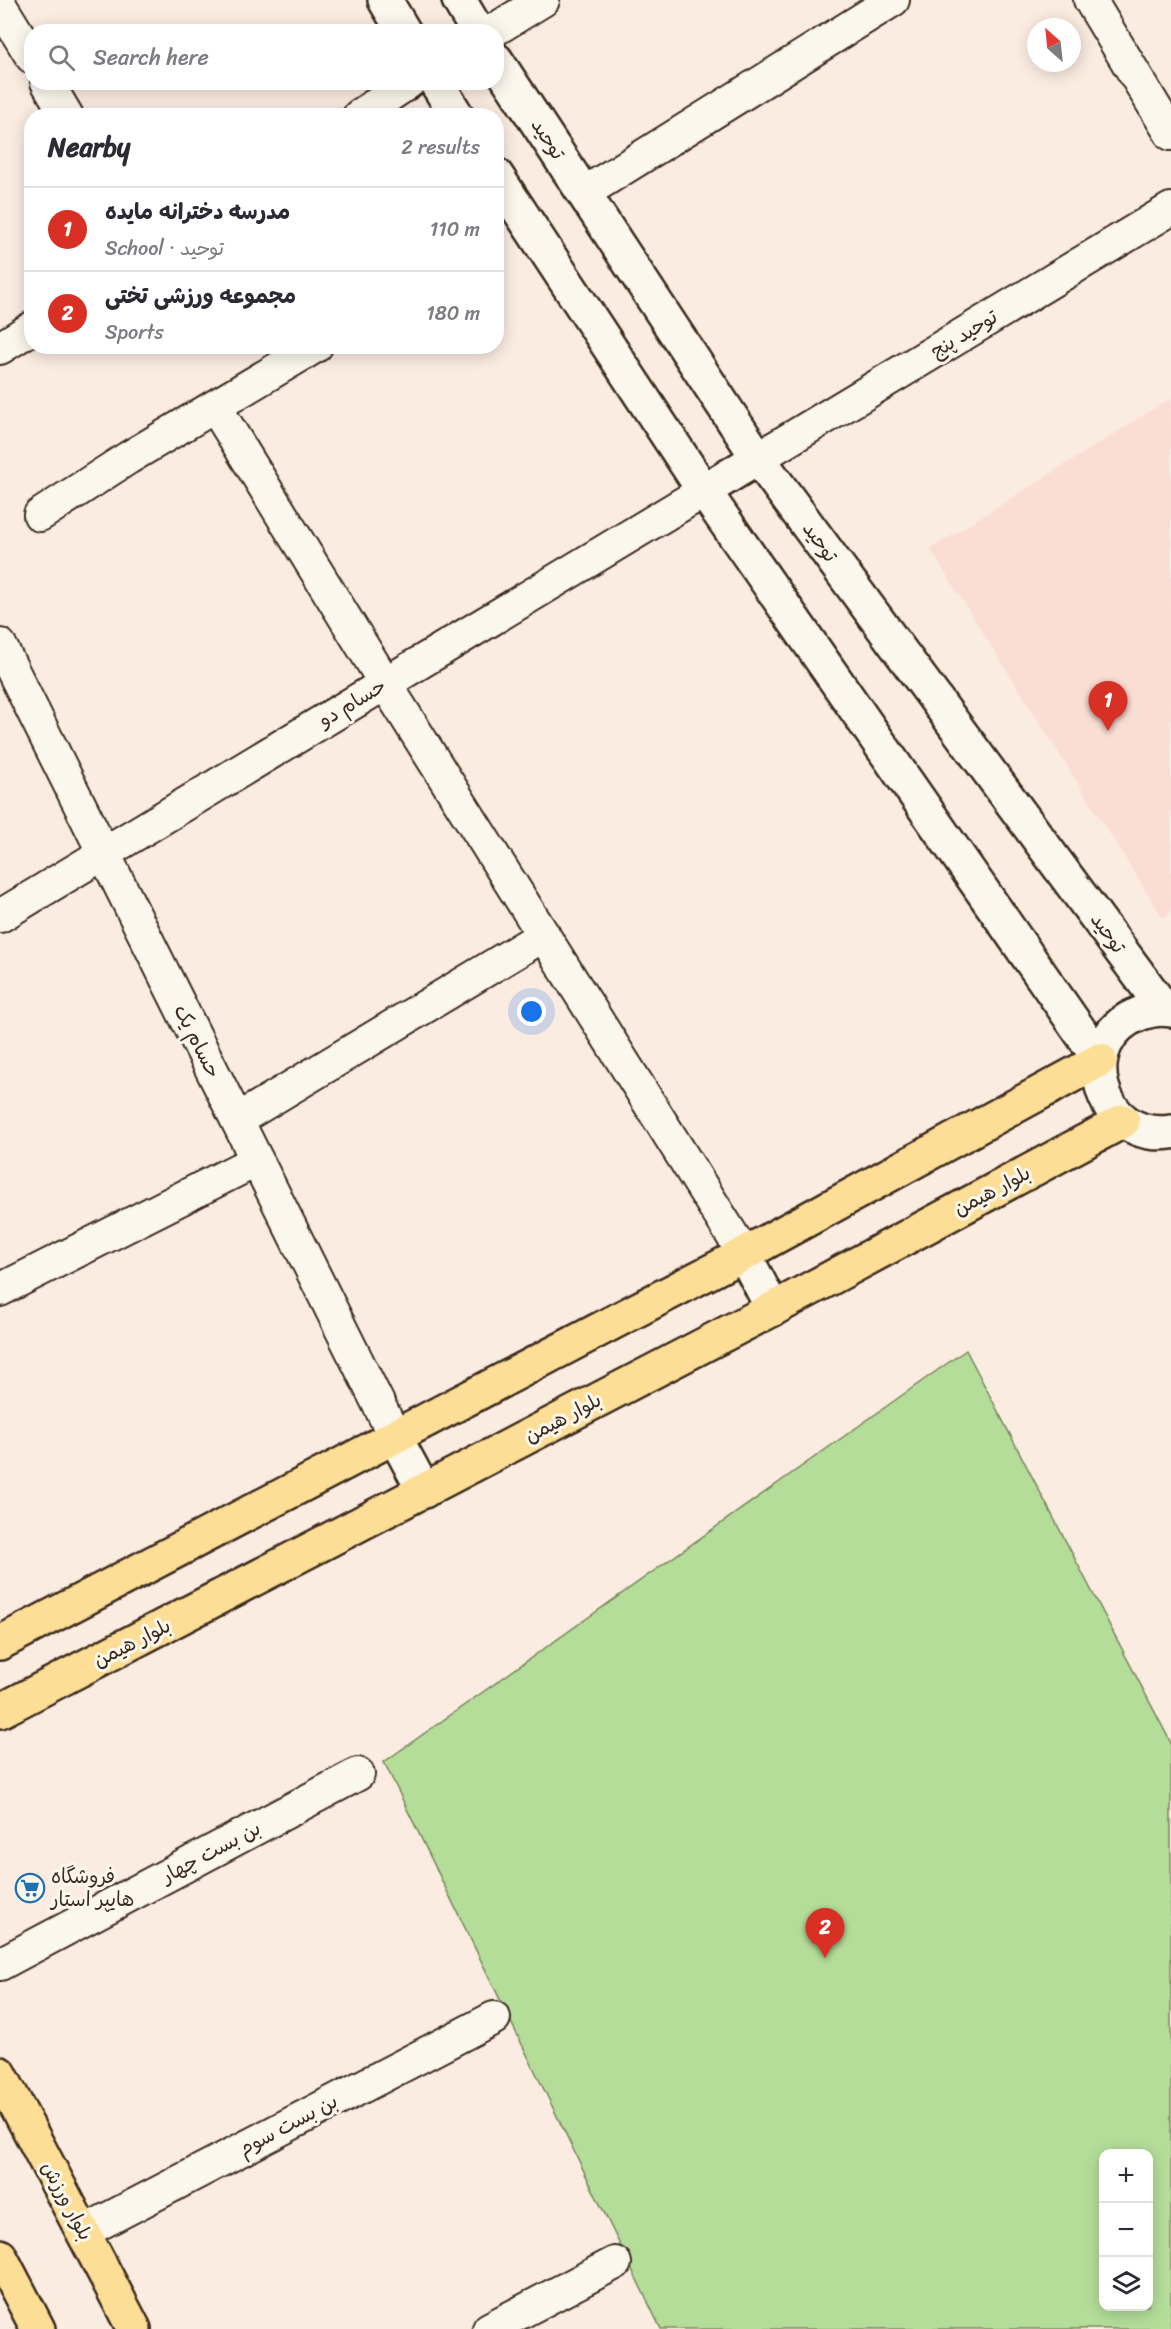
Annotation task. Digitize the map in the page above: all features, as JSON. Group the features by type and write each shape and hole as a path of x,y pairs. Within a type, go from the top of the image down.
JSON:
{"main road":[{"path":"0,1643 744,1254 1100,1060"},
{"name":"بلوار هیمن","path":"0,1711 773,1309 1123,1120"},
{"name":"بلوار ورزش","path":"0,2074 134,2329"},
{"path":"0,2256 38,2329"}],"street":[{"path":"385,0 399,24"},
{"path":"459,0 473,24"},
{"path":"503,24 543,0"},
{"path":"584,193 893,0"},
{"path":"1090,0 1171,134"},
{"path":"0,5 24,44"},
{"name":"توحید","path":"504,72 758,459 1168,1009"},
{"path":"52,90 62,108"},
{"path":"371,108 398,90"},
{"path":"441,90 453,108"},
{"path":"504,187 704,491 1100,1060"},
{"name":"توحید پنج","path":"758,459 1171,209"},
{"path":"0,348 24,333"},
{"path":"40,514 128,458 216,408 303,354"},
{"path":"216,408 385,684 744,1254 773,1309"},
{"path":"704,491 758,459"},
{"name":"حسام دو","path":"0,916 704,491"},
{"name":"حسام یک","path":"3,658 104,853 395,1437"},
{"path":"237,1120 544,935"},
{"path":"1168,1009 1147,1011 1130,1017 1116,1029 1106,1043 1100,1060 1101,1087 1113,1111 1123,1120 1148,1132 1168,1137"},
{"path":"0,1290 256,1160"},
{"path":"395,1437 424,1491"},
{"name":"بن بست چهار","path":"0,1964 358,1774"},
{"name":"بن بست سوم","path":"83,2232 494,2018"},
{"path":"489,2329 615,2263"}],"shaded area":[{"path":"1171,398 1171,913 1163,918 930,549"}],"green space":[{"path":"966,1350 1171,1743 1171,2329 661,2329 384,1762"}],"place":[{"name":"مدرسه دخترانه مایده","path":"1108,731"},
{"name":"فروشگاه هایپر استار","path":"30,1888"},
{"name":"مجموعه ورزشی تختی","path":"825,1958"}]}
